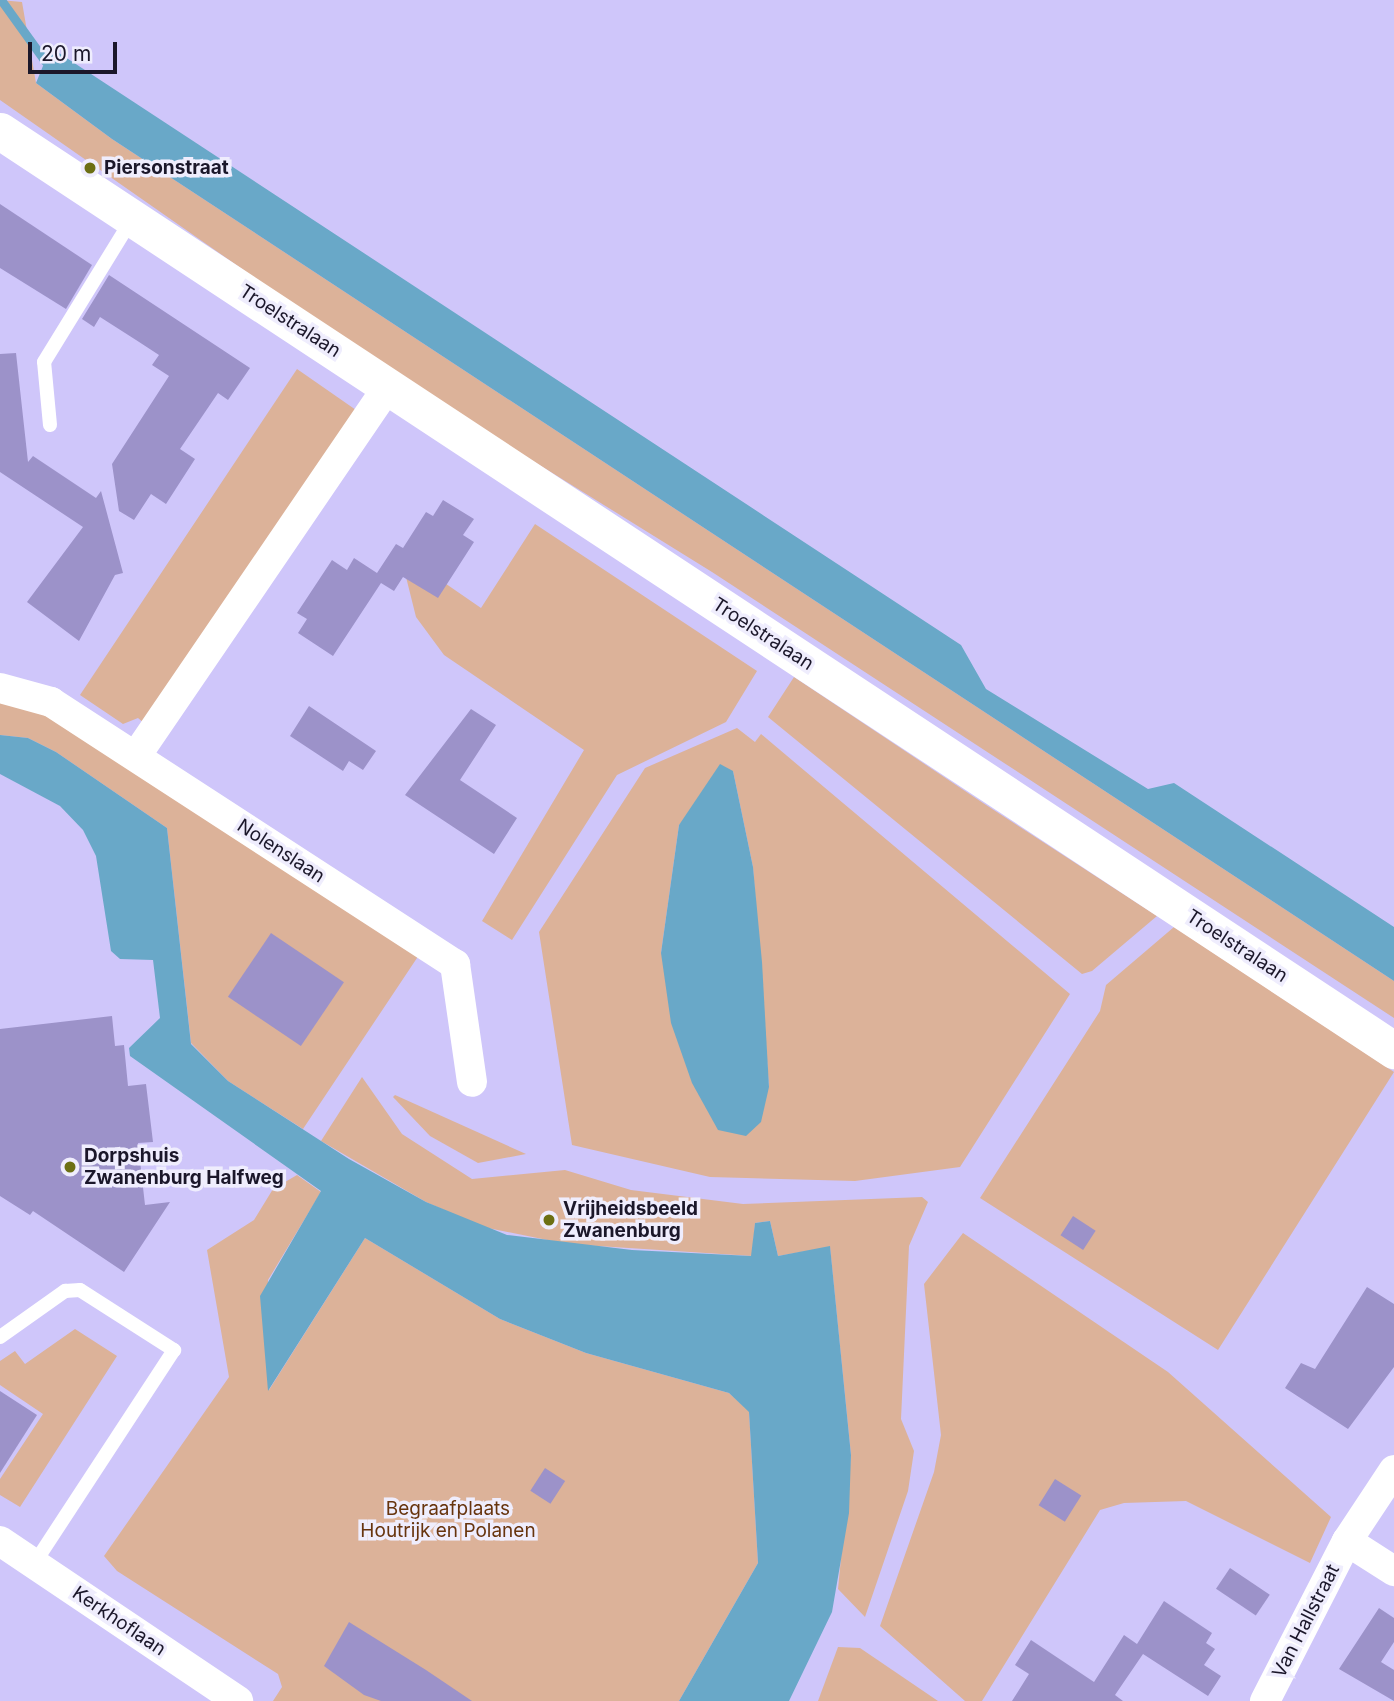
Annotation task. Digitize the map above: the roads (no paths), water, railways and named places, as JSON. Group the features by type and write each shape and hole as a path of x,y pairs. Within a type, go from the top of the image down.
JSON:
{"street":[{"name":"Troelstralaan","path":"0,131 1394,1050"},
{"path":"136,757 388,386"},
{"name":"Nolenslaan","path":"0,688 51,702 455,964 472,1082"},
{"name":"Van Hallstraat","path":"1265,1701 1348,1541 1394,1470"},
{"name":"Kerkhoflaan","path":"0,1541 238,1701"},
{"name":"Van Hallstraat","path":"1348,1541 1394,1571"}],"lane":[{"path":"50,425 44,362 132,218"},
{"path":"0,1338 65,1292 80,1290 174,1350 34,1564"}],"water":[{"path":"56,51 961,645 986,689 1148,789 1174,783 1394,927 1394,981 112,139 36,83 45,61"},
{"path":"0,735 28,738 56,752 167,828 191,1044 228,1081 349,1159 426,1202 507,1235 632,1250 751,1256 755,1223 770,1221 778,1256 830,1246 851,1455 849,1513 832,1612 789,1701 679,1701 758,1563 749,1412 729,1393 586,1353 500,1319 365,1238 268,1391 260,1296 321,1191 130,1056 129,1048 160,1018 153,960 120,959 111,951 96,856 83,830 60,806 0,774"},
{"path":"720,764 733,771 753,867 762,962 769,1087 761,1122 746,1136 718,1130 692,1083 671,1023 661,953 679,825"}],"waterway":[{"path":"1,0 45,61"}],"place":[{"name":"Piersonstraat","path":"90,168"},
{"name":"Dorpshuis Zwanenburg Halfweg","path":"70,1167"},
{"name":"Vrijheidsbeeld Zwanenburg","path":"549,1220"}],"park label":[{"name":"Begraafplaats Houtrijk en Polanen","path":"448,1520"}]}
